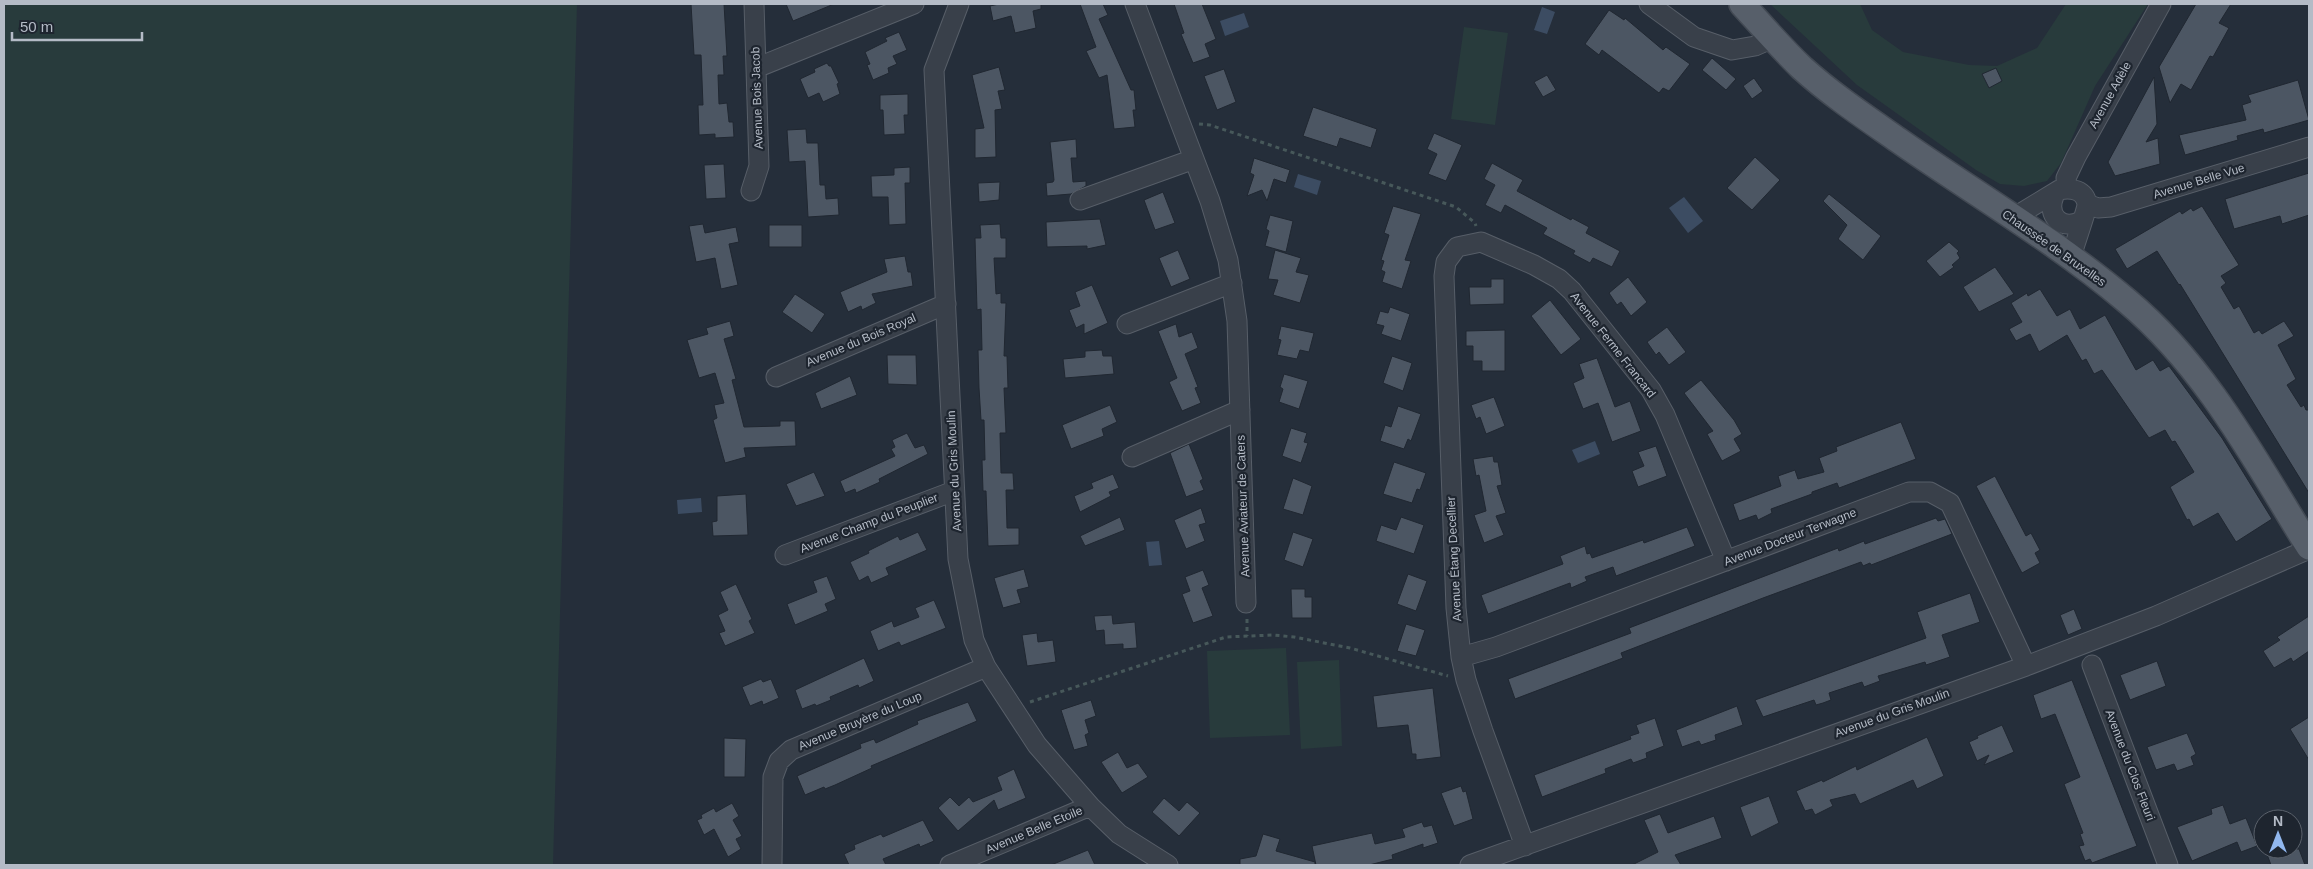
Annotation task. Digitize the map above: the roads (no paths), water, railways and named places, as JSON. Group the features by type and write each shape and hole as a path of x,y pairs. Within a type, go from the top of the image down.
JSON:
{"main road":[{"name":"Chaussée de Bruxelles","path":"1742,4 1803,68 1850,106 2070,257 2127,301 2160,332 2192,367 2220,405 2309,548"}],"street":[{"name":"Avenue Bois Jacob","path":"751,191 759,166 754,4"},
{"path":"756,68 914,4"},
{"name":"Avenue du Gris Moulin","path":"959,4 934,70 958,559 974,640 986,667 1011,708 1037,745 1090,806 1119,834 1168,865"},
{"name":"Avenue Aviateur de Caters","path":"1135,4 1181,122 1220,230 1232,282 1237,321 1246,603"},
{"path":"1649,4 1694,36 1732,50 1755,46 1773,38"},
{"name":"Avenue Adèle","path":"2084,212 2073,225 2064,224 2056,220 2052,213 2051,204 2060,192 2076,157 2161,4"},
{"name":"Avenue Belle Vue","path":"2084,212 2111,207 2309,147"},
{"path":"1080,200 1194,158"},
{"path":"2013,218 2060,192 2076,189 2084,195 2084,212 2070,257"},
{"name":"Avenue Étang Decellier","path":"1481,242 1457,246 1446,262 1444,276 1456,608 1461,657 1466,680 1525,846"},
{"name":"Avenue Ferme Francard","path":"1481,242 1559,279 1572,291 1651,390 1677,441 1726,561"},
{"path":"1126,324 1232,282"},
{"name":"Avenue du Bois Royal","path":"776,377 946,304"},
{"path":"1132,457 1240,410"},
{"name":"Avenue Champ du Peuplier","path":"785,555 954,491"},
{"name":"Avenue Docteur Terwagne","path":"1461,657 1496,647 1909,492 1930,492 1950,503 2026,666"},
{"name":"Avenue du Gris Moulin","path":"1470,865 2026,666 2156,616 2309,548"},
{"name":"Avenue du Clos Fleuri","path":"2092,665 2168,865"},
{"name":"Avenue Bruyère du Loup","path":"772,865 773,778 779,761 791,750 986,667"},
{"name":"Avenue Belle Etoile","path":"950,865 1090,806"}],"water":[{"path":"1542,7 1555,12 1547,34 1534,30"},
{"path":"1244,13 1249,27 1225,36 1220,21"},
{"path":"1298,174 1321,181 1317,195 1294,187"},
{"path":"1684,197 1703,221 1688,233 1669,208"},
{"path":"1595,441 1600,454 1578,463 1572,450"},
{"path":"701,498 702,512 678,514 677,500"},
{"path":"1159,541 1162,565 1149,566 1146,542"}]}
